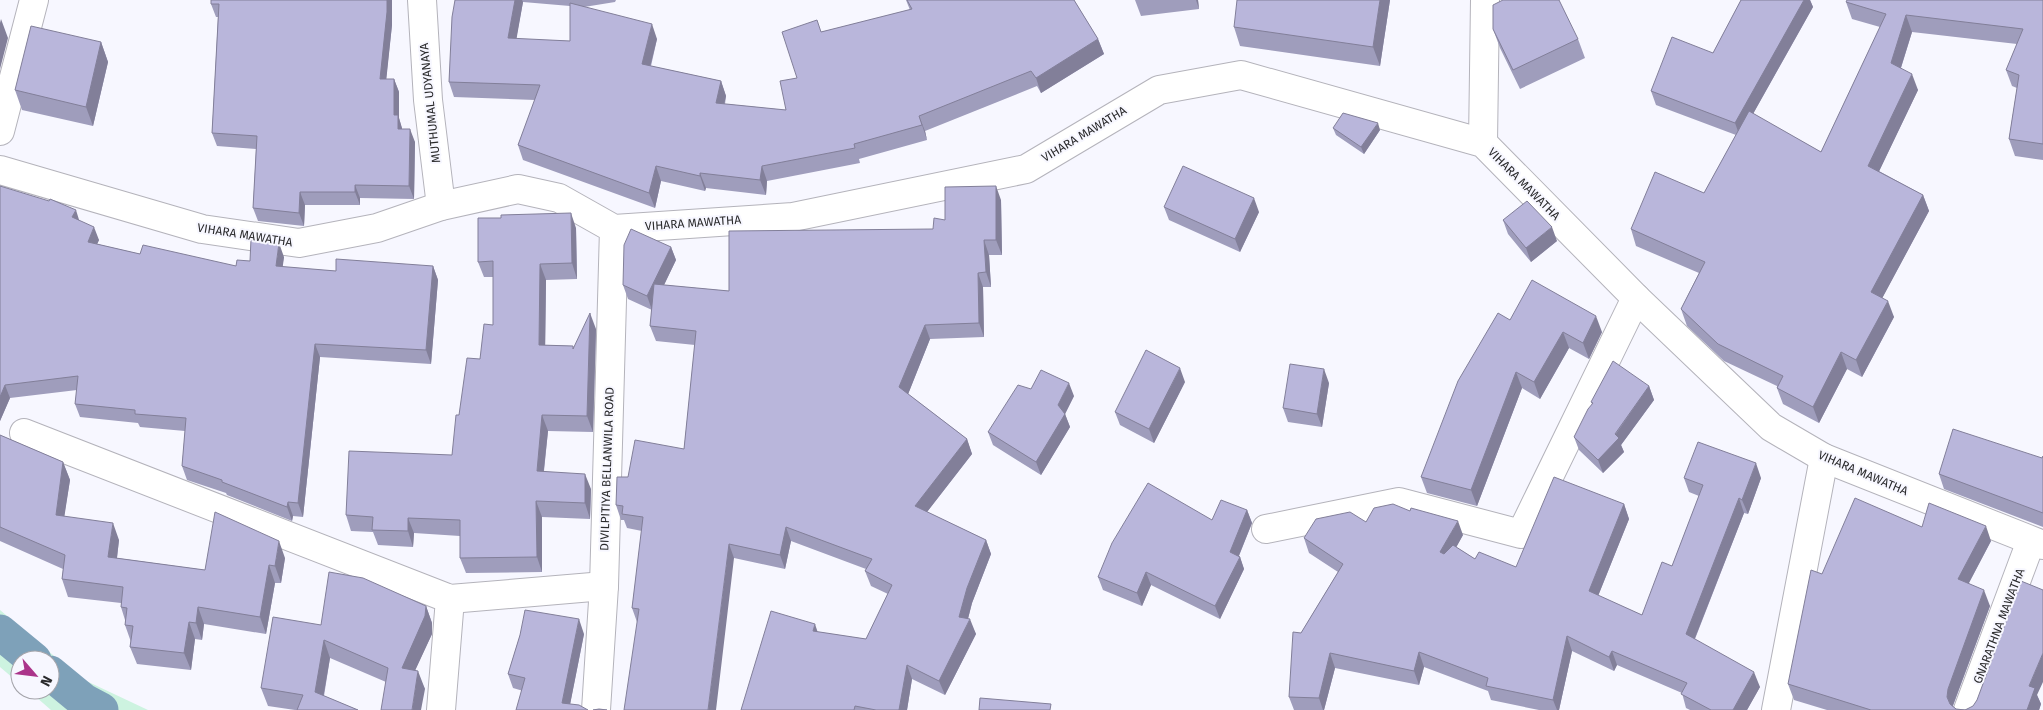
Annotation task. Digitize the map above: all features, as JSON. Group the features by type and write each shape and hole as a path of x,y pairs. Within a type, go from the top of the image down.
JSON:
{"street":[{"path":"0,62 16,0"},
{"path":"0,132 34,0"},
{"name":"MUTHUMAL UDYANAYA","path":"422,0 428,100 441,206"},
{"path":"1483,143 1485,0"},
{"name":"VIHARA MAWATHA","path":"0,170 202,229 299,243 377,228 441,206 518,189 559,198 614,229 793,217 1026,169 1158,90 1241,75 1483,143 1636,298 1771,427 1824,458 2037,543"},
{"name":"DIVILPITIYA BELLANWILA ROAD","path":"596,710 604,586 614,229"},
{"path":"1266,529 1399,502 1521,534 1636,298"},
{"path":"24,433 450,599 604,586"},
{"path":"1776,710 1824,458"},
{"name":"GNARATHNA MAWATHA","path":"1968,710 2037,543"},
{"path":"441,710 450,599"}],"green space":[{"path":"0,610 47,650 10,650 10,676 0,667"},
{"path":"60,661 80,678 148,710 51,710 40,700 60,700"}],"building":[{"path":"211,0 387,0 380,79 394,79 394,115 398,115 398,129 410,129 409,186 355,185 355,192 300,192 299,213 253,208 257,136 212,133 219,4 211,4"},
{"path":"455,0 515,0 508,38 570,41 570,3 652,24 642,64 721,81 716,103 786,110 780,81 797,78 782,32 817,20 821,32 912,9 907,0 1074,0 1098,39 1036,78 1031,71 919,116 922,125 854,144 855,148 762,166 760,180 700,173 700,176 656,166 649,193 518,145 540,85 449,82 452,17"},
{"path":"1237,0 1380,0 1373,47 1234,27"},
{"path":"1503,0 1559,0 1578,39 1513,70 1493,29 1493,5"},
{"path":"1741,0 1804,0 1735,123 1651,91 1672,37 1713,53"},
{"path":"1847,0 2043,0 2043,144 2009,139 2019,75 2006,70 2023,29 1906,15 1891,63 1912,74 1868,166 1923,195 1871,292 1888,301 1856,360 1841,352 1813,407 1777,388 1783,376 1718,344 1681,309 1705,262 1631,229 1655,172 1704,193 1749,111 1821,152 1886,14 1846,2"},
{"path":"31,26 101,42 86,107 15,90"},
{"path":"1343,113 1378,123 1361,147 1333,128"},
{"path":"1183,166 1254,198 1235,239 1164,207"},
{"path":"0,186 49,201 50,199 76,210 72,217 94,227 88,242 140,254 143,245 236,266 237,260 250,261 251,239 279,243 276,266 336,271 336,259 433,266 426,350 315,344 298,503 288,502 287,507 222,482 222,480 182,466 186,418 135,414 135,410 75,404 78,376 5,385 0,397"},
{"path":"996,186 996,240 984,240 986,272 978,273 979,323 925,325 899,387 967,439 915,506 986,540 967,588 959,617 970,619 939,681 907,665 899,710 876,710 855,706 854,710 741,710 771,611 815,624 813,631 866,639 892,585 865,571 872,559 786,527 780,555 729,544 708,710 624,710 639,609 632,608 643,517 622,514 623,506 616,505 617,477 628,477 635,440 684,449 696,331 650,326 654,284 729,291 729,231 933,229 934,218 945,220 945,187"},
{"path":"1527,201 1552,227 1526,248 1503,220"},
{"path":"571,213 572,263 540,264 539,345 573,346 573,349 590,313 587,416 542,415 537,471 585,474 585,503 536,501 537,557 460,558 460,520 408,518 408,531 372,530 373,517 346,515 349,451 452,455 456,415 459,415 467,358 480,359 484,324 493,325 493,261 478,262 478,218 501,218 501,215"},
{"path":"631,229 671,247 647,296 623,285 624,245"},
{"path":"1532,280 1596,316 1583,343 1563,332 1534,382 1516,372 1471,490 1421,477 1458,381 1498,313 1510,320"},
{"path":"1146,350 1180,368 1149,429 1115,412"},
{"path":"1613,361 1649,386 1615,434 1619,438 1598,460 1574,437"},
{"path":"1290,364 1324,369 1317,414 1283,408"},
{"path":"1041,370 1069,383 1058,405 1065,414 1036,462 988,432 1018,385 1031,389"},
{"path":"1953,429 2042,458 2043,456 2043,513 1939,474"},
{"path":"0,435 63,462 56,515 113,523 108,557 205,570 215,512 279,541 275,566 269,565 260,617 198,607 196,623 189,622 184,653 130,647 133,626 125,625 127,608 121,607 123,587 62,579 65,555 0,527"},
{"path":"1698,442 1756,463 1742,500 1739,498 1686,634 1754,672 1733,710 1711,710 1681,694 1687,683 1612,651 1609,657 1567,636 1553,700 1486,686 1488,678 1419,652 1414,671 1330,653 1319,698 1289,697 1293,632 1301,633 1343,564 1304,538 1316,519 1350,512 1366,522 1374,508 1393,504 1410,511 1411,508 1458,521 1440,552 1444,554 1453,545 1475,559 1479,552 1516,567 1554,477 1624,504 1589,591 1642,615 1662,562 1672,566 1703,485 1684,478"},
{"path":"1148,483 1212,520 1221,500 1247,510 1230,552 1240,557 1215,606 1146,572 1137,593 1098,577 1112,543"},
{"path":"1855,498 1922,527 1929,503 1986,526 1958,579 1984,590 1948,689 1947,697 1950,704 1956,709 1965,710 1871,710 1788,684 1811,570 1822,574"},
{"path":"329,572 363,578 426,606 425,616 402,668 418,671 412,710 381,710 388,668 324,640 315,692 358,710 297,710 303,695 261,688 273,617 321,625"},
{"path":"2021,581 2043,590 2043,653 2029,686 2035,688 2027,710 1965,710 1973,706 1977,700"},
{"path":"525,610 579,619 562,703 579,705 588,710 516,710 525,678 508,674 520,635"},
{"path":"980,698 1051,704 1050,710 979,710"}],"waterway":[{"path":"0,632 22,650"},
{"path":"60,681 84,701 101,710"}]}
